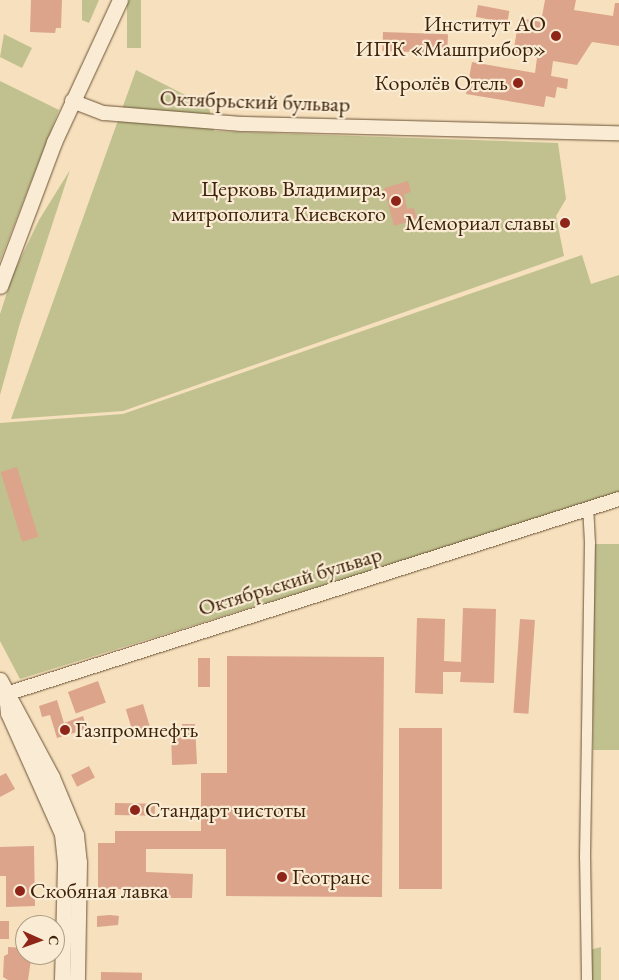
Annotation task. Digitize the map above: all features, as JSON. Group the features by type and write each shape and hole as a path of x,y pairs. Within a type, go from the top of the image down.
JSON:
{"main road":[{"path":"0,286 72,101 120,0"},
{"path":"0,680 6,694 8,713 62,834 65,865 62,980"},
{"path":"6,694 18,708 52,777 76,835 79,862 76,980"}],"street":[{"name":"Октябрьский бульвар","path":"72,101 104,112 242,124 619,133"},
{"name":"Октябрьский бульвар","path":"6,694 619,499"},
{"path":"587,980 585,858 590,543 588,510"}],"green space":[{"path":"82,0 99,0 89,23 82,20"},
{"path":"127,0 141,0 141,48 127,48"},
{"path":"4,34 32,48 22,68 0,57"},
{"path":"136,70 209,107 214,131 558,143 566,199 556,216 564,256 123,411 11,419"},
{"path":"0,81 59,110 0,261"},
{"path":"70,170 20,323 0,395 0,314 13,274 39,220"},
{"path":"582,255 591,284 619,275 619,494 20,679 0,641 0,423 123,414"},
{"path":"593,544 619,544 619,750 593,750"},
{"path":"601,947 601,980 590,980 589,950"}],"building":[{"path":"31,0 62,0 61,28 56,28 55,33 30,32"},
{"path":"545,0 576,0 574,10 613,16 615,3 619,3 619,46 592,42 577,65 553,61 551,76 568,79 567,89 557,87 555,98 546,96 544,107 466,94 472,62 535,73 537,58 513,54 519,18 541,22"},
{"path":"478,5 509,11 507,23 476,17"},
{"path":"383,32 448,34 447,53 382,51"},
{"name":"Церковь Владимира, митрополита Киевского","path":"408,181 411,192 404,194 407,209 414,208 417,219 394,226 384,188"},
{"path":"17,467 38,537 22,542 1,472"},
{"path":"463,608 496,609 494,683 460,682 461,672 443,672 443,694 415,693 417,618 445,619 444,661 461,662"},
{"path":"520,619 535,620 528,714 513,713"},
{"path":"227,656 384,657 382,897 226,896 226,849 146,849 146,872 193,874 192,898 148,898 148,889 106,889 105,893 98,893 98,843 115,843 115,831 201,831 201,773 227,773"},
{"path":"198,658 210,658 210,687 198,687"},
{"path":"98,681 106,703 76,714 68,692"},
{"path":"57,700 64,723 83,716 87,729 57,738 50,715 42,717 39,706"},
{"path":"143,704 151,730 134,735 126,709"},
{"path":"182,724 195,724 197,764 172,765 171,732 182,732"},
{"path":"399,728 442,728 442,889 399,889"},
{"path":"89,766 95,778 77,787 71,775"},
{"path":"6,773 15,789 0,797 0,776"},
{"name":"Стандарт чистоты","path":"115,803 155,804 155,816 115,815"},
{"name":"Скобяная лавка","path":"34,846 35,906 6,907 6,876 0,876 0,847"},
{"path":"97,916 119,916 118,925 97,927"},
{"path":"0,921 9,921 9,939 0,939"},
{"path":"8,947 15,947 15,965 30,965 28,980 8,980 3,977 4,956 8,954"},
{"path":"101,972 142,973 142,980 101,980"}],"place":[{"name":"Институт АО ИПК «Машприбор»","path":"556,36"},
{"name":"Королёв Отель","path":"518,83"},
{"name":"Церковь Владимира, митрополита Киевского","path":"396,201"},
{"name":"Мемориал славы","path":"565,223"},
{"name":"Газпромнефть","path":"65,730"},
{"name":"Стандарт чистоты","path":"135,810"},
{"name":"Геотранс","path":"282,877"},
{"name":"Скобяная лавка","path":"20,891"}]}
